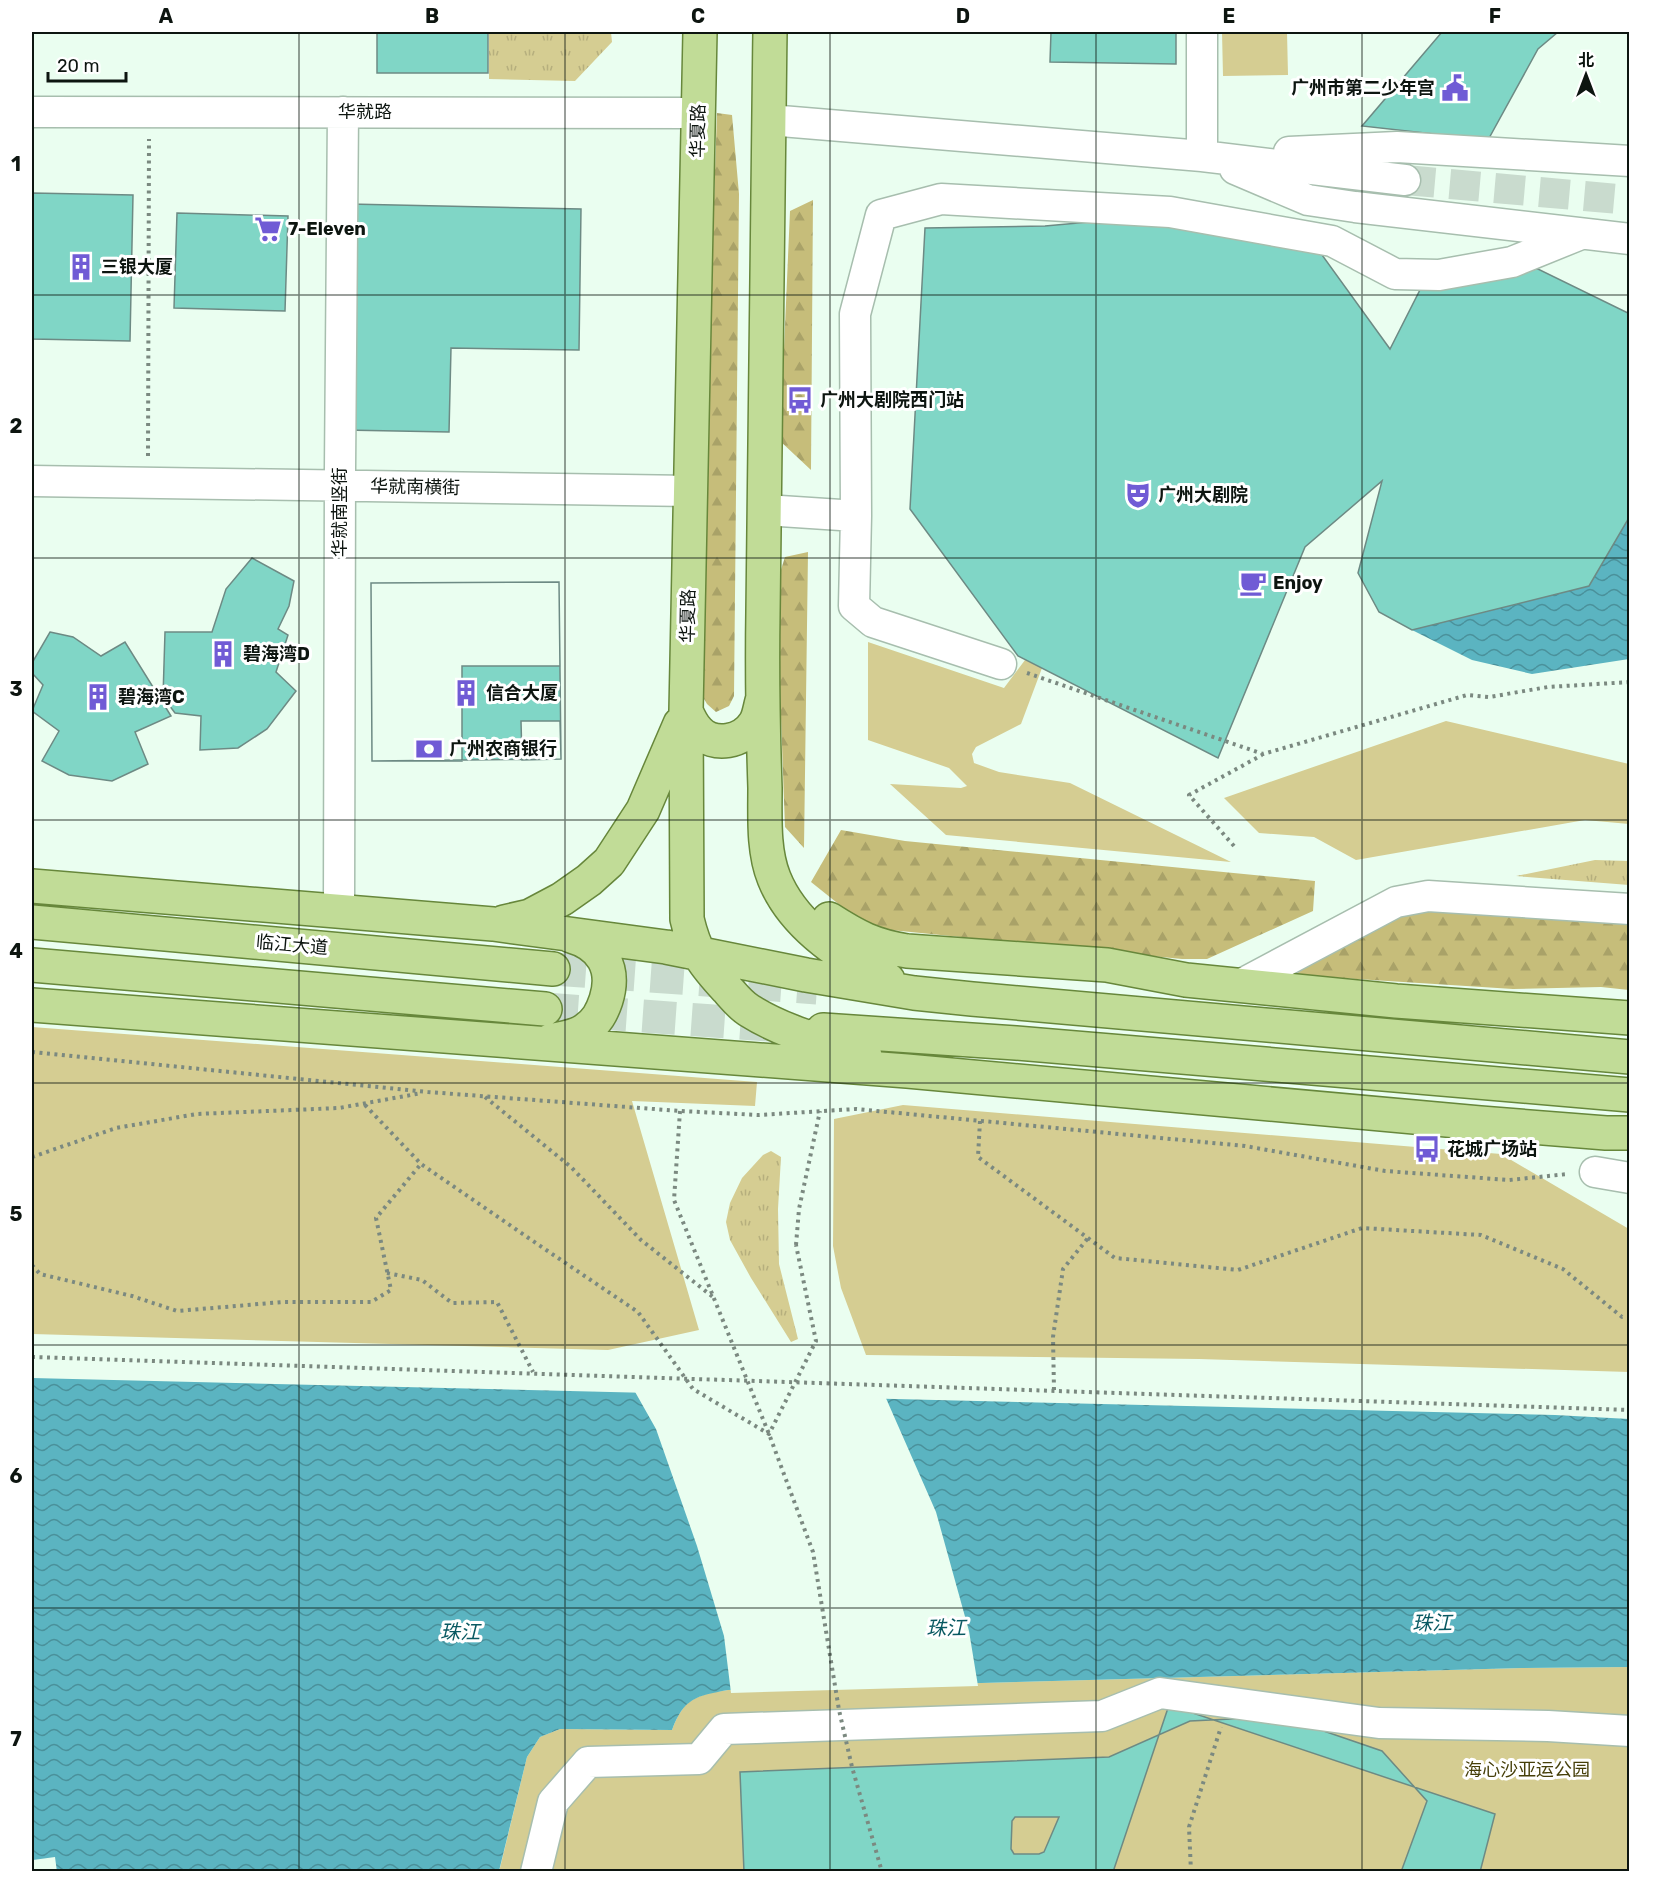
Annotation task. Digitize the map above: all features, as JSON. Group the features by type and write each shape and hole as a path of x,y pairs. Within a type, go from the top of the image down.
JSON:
{"main road":[{"name":"华夏路","path":"700,32 686,711 687,919 691,938 704,965 749,1011 786,1029 907,1071"},
{"path":"770,32 762,701 768,850 773,876 782,895 798,917 865,969 914,993"},
{"path":"686,711 697,731 707,738 720,742 734,740 747,732 756,722 762,701"},
{"path":"492,924 530,916 589,880 609,862 643,810 686,711"},
{"path":"765,815 770,839 788,876 827,918 864,940 886,948 1107,965 1186,980 1474,1008 1629,1018"},
{"path":"32,886 492,924 666,947 806,975 914,993 1629,1057"},
{"name":"临江大道","path":"32,922 553,969"},
{"path":"537,1043 571,1037 586,1029 600,1016 607,996 610,977 604,959 594,947 582,939 556,932"},
{"path":"32,965 545,1009"},
{"path":"32,1005 907,1071 1480,1123 1629,1133"},
{"path":"749,1011 776,1022 802,1027 1039,1044 1629,1095"},
{"path":"773,1061 908,1035"}],"street":[{"path":"1202,32 1202,156"},
{"name":"华就路","path":"32,112 699,112"},
{"name":"华就南竖街","path":"339,911 343,112"},
{"path":"769,120 1202,156 1406,180"},
{"path":"1202,156 1397,147 1629,161"},
{"path":"1202,156 1308,200 1629,239"},
{"path":"1001,663 873,622 854,606 855,315 881,215 941,199 1170,212 1332,241 1395,274 1439,275 1512,262 1581,234"},
{"name":"华就南横街","path":"32,481 691,491"},
{"path":"765,510 856,516"},
{"path":"1240,985 1396,902 1428,896 1629,909"},
{"path":"1595,1172 1629,1178"},
{"path":"536,1872 553,1802 588,1762 699,1759 724,1729 1102,1716 1160,1693 1379,1723 1548,1726 1629,1731"}],"path":[{"path":"148,466 149,139"},
{"path":"1001,663 1263,754 1467,695 1489,697 1548,687 1629,682"},
{"path":"1234,846 1188,795 1275,749"},
{"path":"32,1052 428,1092 680,1111 759,1115 856,1109 1245,1146 1385,1171 1509,1180 1595,1172"},
{"path":"32,1157 116,1128 197,1114 339,1108 428,1092"},
{"path":"484,1096 571,1167 641,1240 713,1297"},
{"path":"364,1104 421,1164 638,1312 693,1389 770,1434"},
{"path":"680,1111 674,1200 770,1434 813,1552 839,1710 852,1767 882,1872"},
{"path":"770,1434 816,1341 796,1245 799,1209 820,1111"},
{"path":"980,1121 978,1158 1115,1258 1238,1270 1362,1228 1481,1235 1563,1269 1622,1317 1629,1317"},
{"path":"32,1265 40,1274 132,1296 177,1311 283,1302 371,1302 391,1290 376,1218 421,1164"},
{"path":"1054,1390 1053,1337 1063,1269 1088,1238"},
{"path":"387,1273 422,1280 452,1303 496,1302 533,1372"},
{"path":"32,1357 1629,1410"},
{"path":"1191,1872 1189,1827 1229,1702"}],"green space":[{"path":"489,32 611,32 612,42 575,81 489,79"},
{"path":"1222,32 1287,32 1288,75 1223,76"},
{"path":"717,113 732,115 739,194 734,696 729,706 716,712 707,704 697,687"},
{"path":"813,200 811,470 780,441 790,211"},
{"path":"808,552 804,848 785,827 778,636 779,576 785,557"},
{"path":"868,642 1004,688 1025,660 1042,668 1021,724 976,747 972,754 974,763 999,772 1070,783 1231,862 946,835 890,784 961,788 967,786 949,768 868,740"},
{"path":"1446,721 1629,764 1629,824 1585,820 1356,860 1314,837 1259,833 1224,798"},
{"path":"841,830 905,841 1315,881 1313,911 1207,959 1182,959 881,929 846,910 811,882"},
{"path":"1595,860 1629,861 1629,885 1516,876"},
{"path":"1423,907 1629,918 1629,990 1601,987 1513,989 1278,974"},
{"path":"32,1027 757,1082 755,1106 632,1101 699,1330 608,1350 32,1334"},
{"path":"903,1105 1501,1154 1629,1229 1629,1372 1199,1359 866,1355 841,1288 833,1246 834,1119"},
{"path":"771,1151 781,1157 778,1209 779,1264 798,1339 791,1342 730,1240 726,1222 730,1203 742,1178 763,1155"},
{"name":"海心沙亚运公园","path":"1629,1667 1629,1871 499,1872 527,1757 540,1737 560,1729 672,1730 681,1711 692,1700 699,1696 728,1690"}],"water":[{"path":"1629,516 1629,659 1532,674 1472,660 1412,630"},
{"name":"珠江","path":"32,1378 1555,1415 1629,1419 1629,1667 728,1690 692,1700 681,1711 672,1730 560,1729 540,1737 527,1757 499,1871 57,1872 55,1857 33,1860 32,1872"}],"pier":[{"path":"634,1390 885,1396 936,1512 969,1631 978,1686 731,1693 724,1636 697,1546 656,1429"}],"building":[{"path":"377,32 488,32 488,73 377,73"},
{"path":"1051,32 1176,32 1176,64 1050,62"},
{"name":"广州市第二少年宫","path":"1442,32 1558,32 1538,49 1488,140 1362,126"},
{"name":"三银大厦","path":"32,193 133,195 130,341 32,339"},
{"path":"349,204 581,209 579,350 451,348 449,432 344,430"},
{"path":"177,213 288,216 285,311 174,308"},
{"name":"广州大剧院","path":"1134,218 1317,248 1390,349 1425,280 1538,269 1630,314 1630,516 1589,586 1412,630 1379,612 1358,573 1382,481 1305,547 1218,758 1018,656 910,509 925,228 1045,226"},
{"name":"碧海湾D","path":"252,558 294,581 289,606 278,629 288,635 276,672 296,691 267,729 238,748 200,750 201,716 175,713 163,697 165,632 212,632 226,589"},
{"name":"信合大厦","path":"559,582 560,666 462,666 462,761 372,761 371,583"},
{"name":"信合大厦","path":"559,582 561,759 372,761 371,583"},
{"name":"碧海湾C","path":"50,632 73,637 101,656 125,642 171,716 135,732 148,764 112,781 69,775 42,761 59,731 32,711 43,685 32,673 32,663"},
{"name":"信合大厦","path":"521,721 560,721 561,759 522,760"},
{"path":"1169,1705 1495,1814 1480,1872 1113,1872"},
{"path":"1252,1718 1315,1728 1382,1751 1427,1801 1401,1872 744,1872 740,1772 1109,1757 1190,1721","holes":["1015,1817 1059,1817 1044,1852 1014,1854 1011,1849 1012,1821"]}],"tunnel":[{"path":"1405,180 1630,200"},
{"path":"553,969 817,988"},
{"path":"545,1009 783,1026"}],"place":[{"name":"广州市第二少年宫","path":"1455,88"},
{"name":"7-Eleven","path":"268,229"},
{"name":"三银大厦","path":"81,267"},
{"name":"广州大剧院西门站","path":"800,400"},
{"name":"广州大剧院","path":"1138,495"},
{"name":"Enjoy","path":"1253,583"},
{"name":"碧海湾D","path":"223,654"},
{"name":"信合大厦","path":"466,693"},
{"name":"碧海湾C","path":"98,697"},
{"name":"广州农商银行","path":"429,749"},
{"name":"花城广场站","path":"1427,1149"}]}
